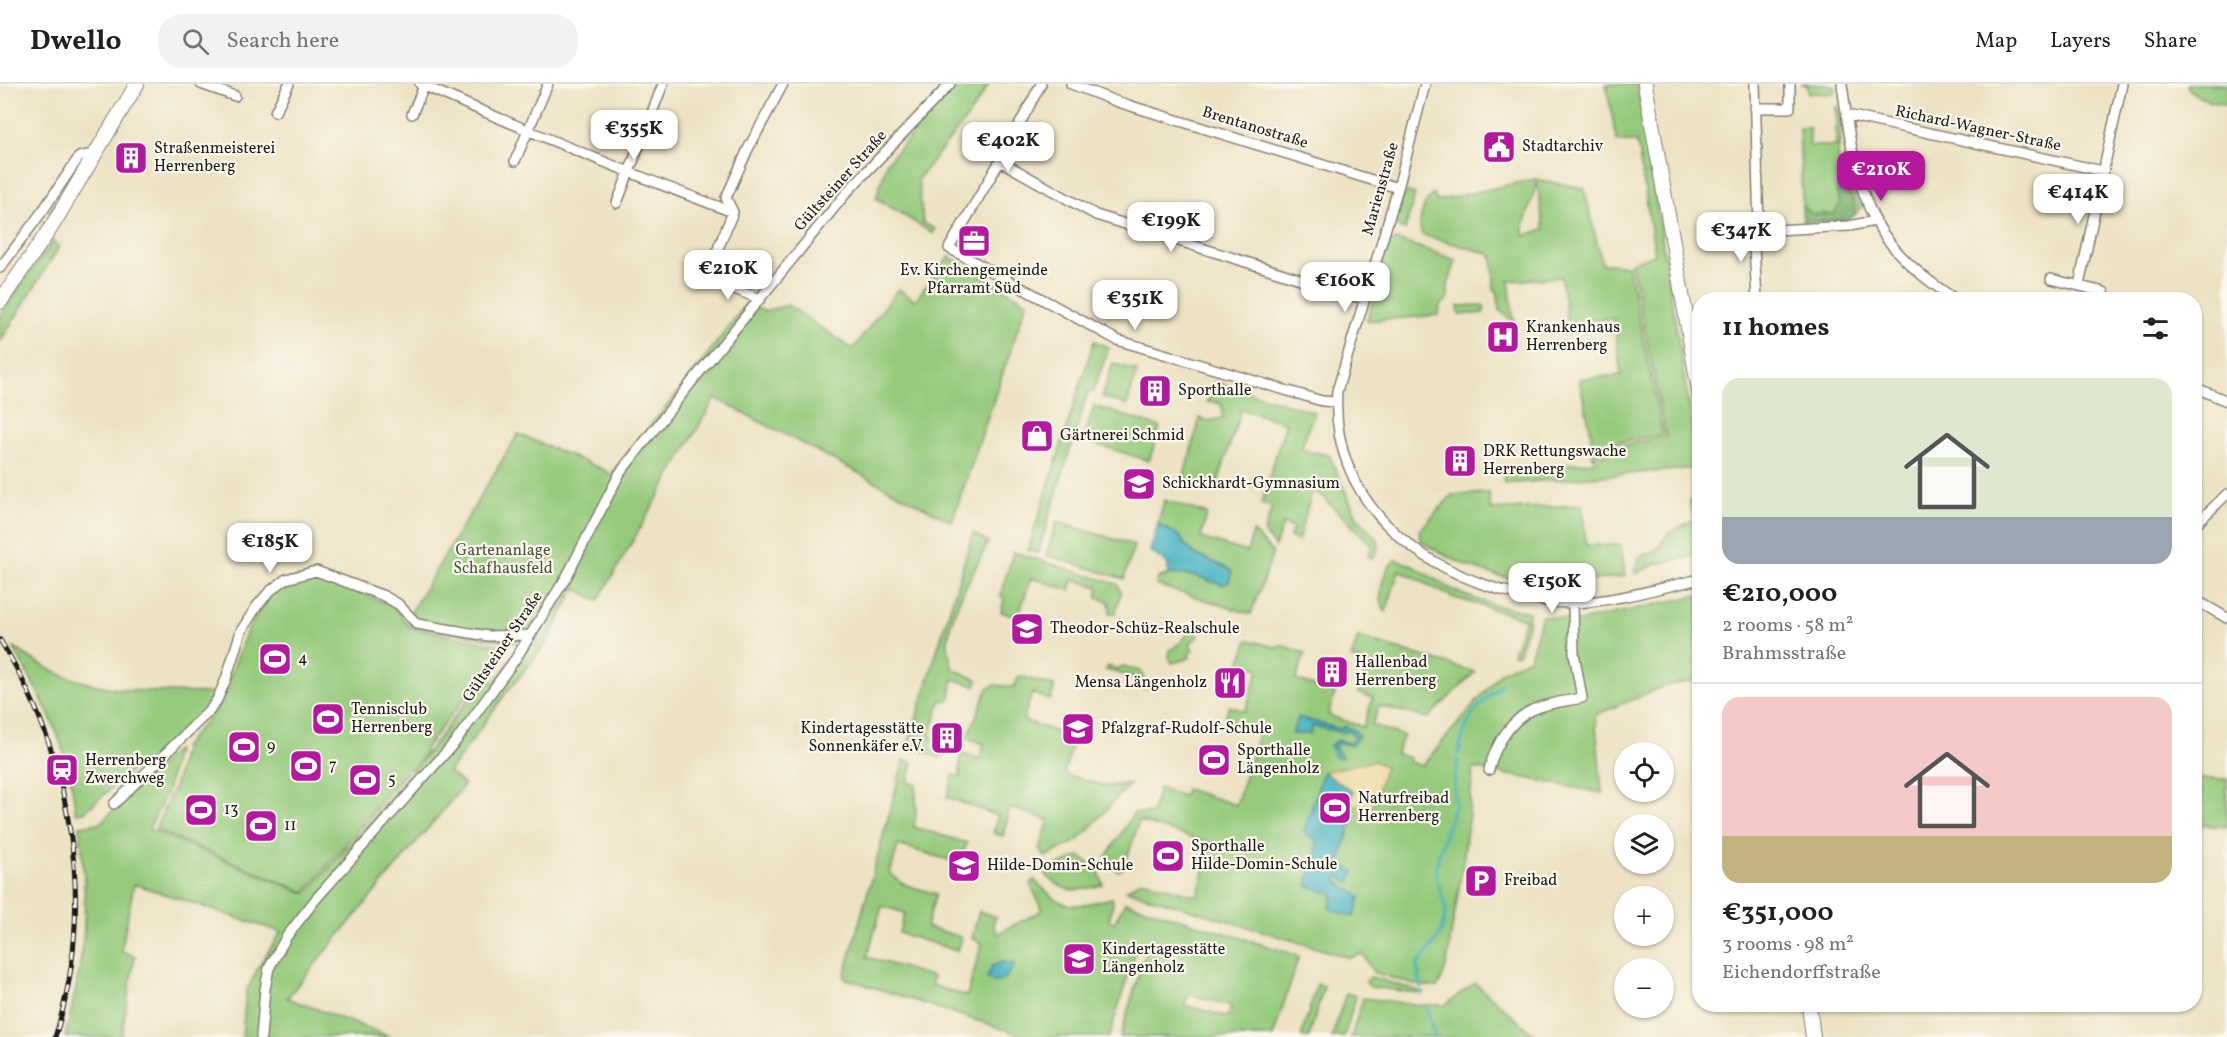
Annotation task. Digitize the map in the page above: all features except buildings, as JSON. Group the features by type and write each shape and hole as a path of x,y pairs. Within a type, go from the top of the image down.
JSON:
{"main road":[{"path":"0,302 52,226 137,84"},
{"path":"1645,84 1692,354"},
{"path":"1810,1012 1813,1037"}],"street":[{"path":"201,84 235,96"},
{"path":"276,112 289,84"},
{"path":"515,161 548,84"},
{"path":"618,203 663,84"},
{"path":"760,299 706,278 733,212 726,198 748,149 783,84"},
{"name":"Gültsteiner Straße","path":"261,1037 269,968 287,936 315,900 456,741 531,635 567,576 620,473 848,191 950,84"},
{"path":"1041,84 1000,161 949,248 1116,340 1322,401 1336,402"},
{"name":"Brentanostraße","path":"1071,84 1118,102 1398,188"},
{"name":"Marienstraße","path":"1425,84 1398,188 1339,381 1336,402 1348,468 1368,503 1380,519 1398,536 1423,556 1469,580 1500,591 1534,599 1573,603 1631,595 1692,581"},
{"path":"1755,84 1759,231 1754,247 1757,292"},
{"path":"1755,108 1790,108 1790,84"},
{"path":"1842,84 1861,185 1875,220 1889,242 1937,292"},
{"path":"2079,285 2122,84"},
{"path":"412,114 423,85 528,132 733,212"},
{"name":"Richard-Wagner-Straße","path":"1847,116 2103,171"},
{"path":"0,268 79,157 87,155 94,158"},
{"path":"1000,161 1096,215 1364,299"},
{"path":"1759,231 1849,226 1875,220"},
{"path":"2051,279 2104,292"},
{"path":"2202,390 2227,401"},
{"path":"2202,518 2227,494"},
{"path":"114,804 210,710 226,679 241,632 257,606 270,591 286,579 316,571 384,596 398,604 417,624 488,636 531,635"},
{"path":"1488,770 1498,743 1519,719 1538,707 1582,698 1574,652 1573,603"},
{"path":"2202,604 2227,618"}],"green space":[{"path":"958,84 989,84 970,114 918,179 923,223 935,229 933,234 876,198 887,162"},
{"path":"1606,84 1637,84 1692,425 1692,469 1504,484 1503,469 1593,462 1615,447 1666,437 1631,262 1655,255 1637,142 1617,142"},
{"path":"1800,84 1835,85 1836,94 1808,93 1808,86"},
{"path":"2188,84 2227,84 2227,105 2200,97 2187,86"},
{"path":"1838,106 1841,130 1838,156 1844,176 1861,207 1857,213 1844,220 1803,222 1799,128 1810,128 1810,146 1836,146 1836,107"},
{"path":"1535,179 1584,188 1602,264 1628,265 1663,435 1613,443 1593,458 1590,428 1579,379 1621,375 1614,319 1567,320 1561,277 1509,281 1514,322 1500,310 1497,291 1494,290 1493,259 1490,254 1422,235 1420,225 1424,207 1434,194 1436,201","holes":["1537,182 1544,229 1524,236 1523,229"]},
{"path":"1840,180 1844,182 1854,202 1854,216 1847,220 1803,222 1802,205 1812,214 1834,214 1840,203 1837,193"},
{"path":"1405,191 1415,194 1405,230 1395,226"},
{"path":"1398,240 1456,260 1448,285 1448,299 1440,306 1439,315 1367,321 1389,242"},
{"path":"53,241 59,247 0,342 0,314"},
{"name":"Gartenanlage Schafhausfeld","path":"949,257 1027,302 952,522 715,398 598,601 575,588 547,643 506,693 449,772 464,785 287,998 391,1037 242,1037 246,992 260,964 281,932 134,884 121,951 135,956 121,1037 65,1037 77,983 84,928 80,826 100,823 176,750 167,792 149,829 306,894 416,768 485,677 494,682 517,652 517,643 411,626 412,610 518,434 607,471 609,476 688,380 746,304 764,311 788,305 853,349 898,289 915,300"},
{"path":"1482,305 1485,308 1483,313 1459,315 1458,306"},
{"path":"1094,341 1109,348 1093,392 1088,392 1038,553 1028,550"},
{"path":"1113,363 1137,371 1127,405 1102,397"},
{"path":"1214,382 1314,412 1301,449 1329,455 1357,517 1378,540 1379,546 1373,558 1368,556 1372,545 1313,488 1298,541 1290,537 1293,528 1283,524 1275,547 1264,533 1272,507 1261,504 1286,423 1241,409 1216,489 1183,479 1200,418 1208,421 1223,418 1221,403 1207,402"},
{"path":"1094,406 1160,427 1149,461 1083,440"},
{"path":"1489,493 1491,510 1582,505 1586,545 1621,545 1625,576 1570,582 1520,580 1471,567 1422,542 1419,531 1452,495"},
{"path":"1164,500 1207,514 1201,538 1247,552 1253,532 1273,553 1251,614 1156,585 1158,578 1183,574 1223,585 1229,569 1197,555 1184,544 1180,536 1158,524"},
{"path":"1692,521 1692,556 1656,564 1636,574 1634,570 1639,557 1653,552 1662,544 1668,533"},
{"path":"1057,522 1134,545 1124,579 1046,555"},
{"path":"973,533 988,542 958,603 950,628 948,644 953,669 978,680 976,686 953,679 949,701 941,700 930,735 933,738 930,748 947,753 939,758 922,751 907,749"},
{"path":"1013,552 1117,584 1121,592 1115,614 1110,614 1109,601 1097,598 1099,587 1073,580 1070,590 1031,578 1018,617 1001,612 1004,599 1001,595"},
{"path":"1395,560 1409,564 1471,598 1529,612 1528,625 1518,655 1513,654 1525,619 1452,597 1399,570 1386,612 1381,600 1382,585 1390,565"},
{"name":"Tennisclub Herrenberg","path":"314,575 394,606 410,628 505,646 424,750 426,752 412,770 410,768 305,892 155,829 175,785 184,746 219,705 247,631 268,596 287,583"},
{"path":"1692,597 1692,681 1665,686 1595,715 1602,793 1473,768 1465,848 1449,952 1444,974 1437,987 1414,985 1373,972 1363,954 1350,958 1126,890 1142,880 1197,896 1212,844 1139,821 1124,868 1118,871 1106,857 1134,813 1152,813 1159,788 1184,796 1186,789 1236,805 1259,732 1224,721 1229,706 1245,711 1259,669 1240,662 1248,640 1275,647 1281,645 1305,653 1296,680 1335,693 1328,715 1363,727 1373,698 1358,693 1367,664 1351,658 1358,637 1475,672 1428,718 1379,706 1372,725 1404,736 1396,754 1410,758 1409,762 1422,766 1502,671 1530,658 1542,616 1580,621"},
{"path":"1193,629 1199,635 1190,644 1193,650 1189,653 1190,658 1172,663 1169,656 1170,650"},
{"path":"13,647 58,673 83,682 140,691 218,693 210,705 146,766 142,761 84,812 76,813 69,772 58,735"},
{"path":"1108,666 1117,669 1123,666 1141,671 1148,688 1138,686 1133,677 1106,670"},
{"path":"1019,676 1055,686 1050,700 1032,693 1023,720 1074,738 1064,774 1106,786 1130,784 1079,840 1045,857 1040,849 1049,820 1010,808 1003,836 993,833 998,816 947,797 953,775 960,777 960,753 980,759 984,744 967,738 988,688 995,685 1014,687"},
{"path":"904,760 913,762 908,782 916,784 914,827 967,843 959,863 898,845 890,874 903,884 936,894 926,927 961,937 957,951 899,933 905,913 882,906 867,957 933,977 931,985 967,996 982,943 972,938 979,911 996,917 993,924 997,934 1043,910 1030,884 1034,880 1054,898 1069,905 1112,898 1113,904 1109,920 1114,923 1125,902 1299,956 1273,1037 1120,1037 1146,951 1136,949 1109,1037 1028,1037 844,978","holes":["1189,994 1231,1006 1228,1017 1185,1005"]},
{"path":"2202,779 2227,779 2227,827 2202,825"},
{"path":"1080,856 1099,871 1103,885 1080,890 1067,889 1047,876 1046,870"},
{"path":"1371,977 1423,992 1423,994 1371,987 1366,983"},
{"path":"1475,983 1537,1037 1351,1037 1363,998 1420,1005 1445,1005"},
{"path":"1317,984 1324,986 1309,1037 1301,1037"},
{"path":"1346,993 1356,996 1344,1037 1332,1037"}],"sand":[{"path":"1374,761 1385,766 1373,806 1349,805 1353,792 1323,772"}],"water":[{"path":"1158,524 1180,536 1184,544 1197,555 1229,569 1232,572 1229,582 1223,585 1195,576 1168,574 1168,564 1150,551"},
{"path":"1298,717 1339,729 1346,726 1359,736 1351,746 1340,743 1334,746 1342,757 1336,758 1330,745 1338,740 1351,743 1355,736 1348,731 1344,733 1313,726 1310,734 1292,734"},
{"path":"1323,772 1353,792 1349,805 1331,805 1330,810 1353,817 1339,865 1354,871 1350,883 1338,876 1336,880 1360,897 1354,917 1330,909 1333,894 1307,886 1318,842 1304,832"},
{"path":"1002,962 1015,964 1000,981 996,982 987,978 992,966"}],"waterway":[{"path":"1459,754 1468,722 1485,700 1502,684"},
{"path":"1421,987 1417,965 1439,937 1446,909 1436,876 1438,857 1455,804 1454,784 1458,760"},
{"path":"1427,1008 1434,1037"}],"railway":[{"path":"0,640 25,685 45,732 60,782 70,833 75,884 74,936 68,987 55,1037"}],"place":[{"name":"Stadtarchiv","path":"1499,147"},
{"name":"Straßenmeisterei Herrenberg","path":"131,158"},
{"name":"Ev. Kirchengemeinde Pfarramt Süd","path":"974,241"},
{"name":"Krankenhaus Herrenberg","path":"1503,337"},
{"name":"Sporthalle","path":"1155,391"},
{"name":"Gärtnerei Schmid","path":"1037,436"},
{"name":"DRK Rettungswache Herrenberg","path":"1460,461"},
{"name":"Schickhardt-Gymnasium","path":"1139,484"},
{"name":"Theodor-Schüz-Realschule","path":"1027,629"},
{"name":"4","path":"275,659"},
{"name":"Hallenbad Herrenberg","path":"1332,672"},
{"name":"Mensa Längenholz","path":"1230,683"},
{"name":"Tennisclub Herrenberg","path":"328,719"},
{"name":"Pfalzgraf-Rudolf-Schule","path":"1078,729"},
{"name":"Kindertagesstätte Sonnenkäfer e.V.","path":"947,738"},
{"name":"9","path":"244,747"},
{"name":"Sporthalle Längenholz","path":"1214,760"},
{"name":"7","path":"306,766"},
{"name":"Herrenberg Zwerchweg","path":"62,770"},
{"name":"5","path":"365,780"},
{"name":"Naturfreibad Herrenberg","path":"1335,808"},
{"name":"13","path":"201,810"},
{"name":"11","path":"261,826"},
{"name":"Sporthalle Hilde-Domin-Schule","path":"1168,856"},
{"name":"Hilde-Domin-Schule","path":"964,866"},
{"name":"Freibad","path":"1481,881"},
{"name":"Kindertagesstätte Längenholz","path":"1079,959"}]}
